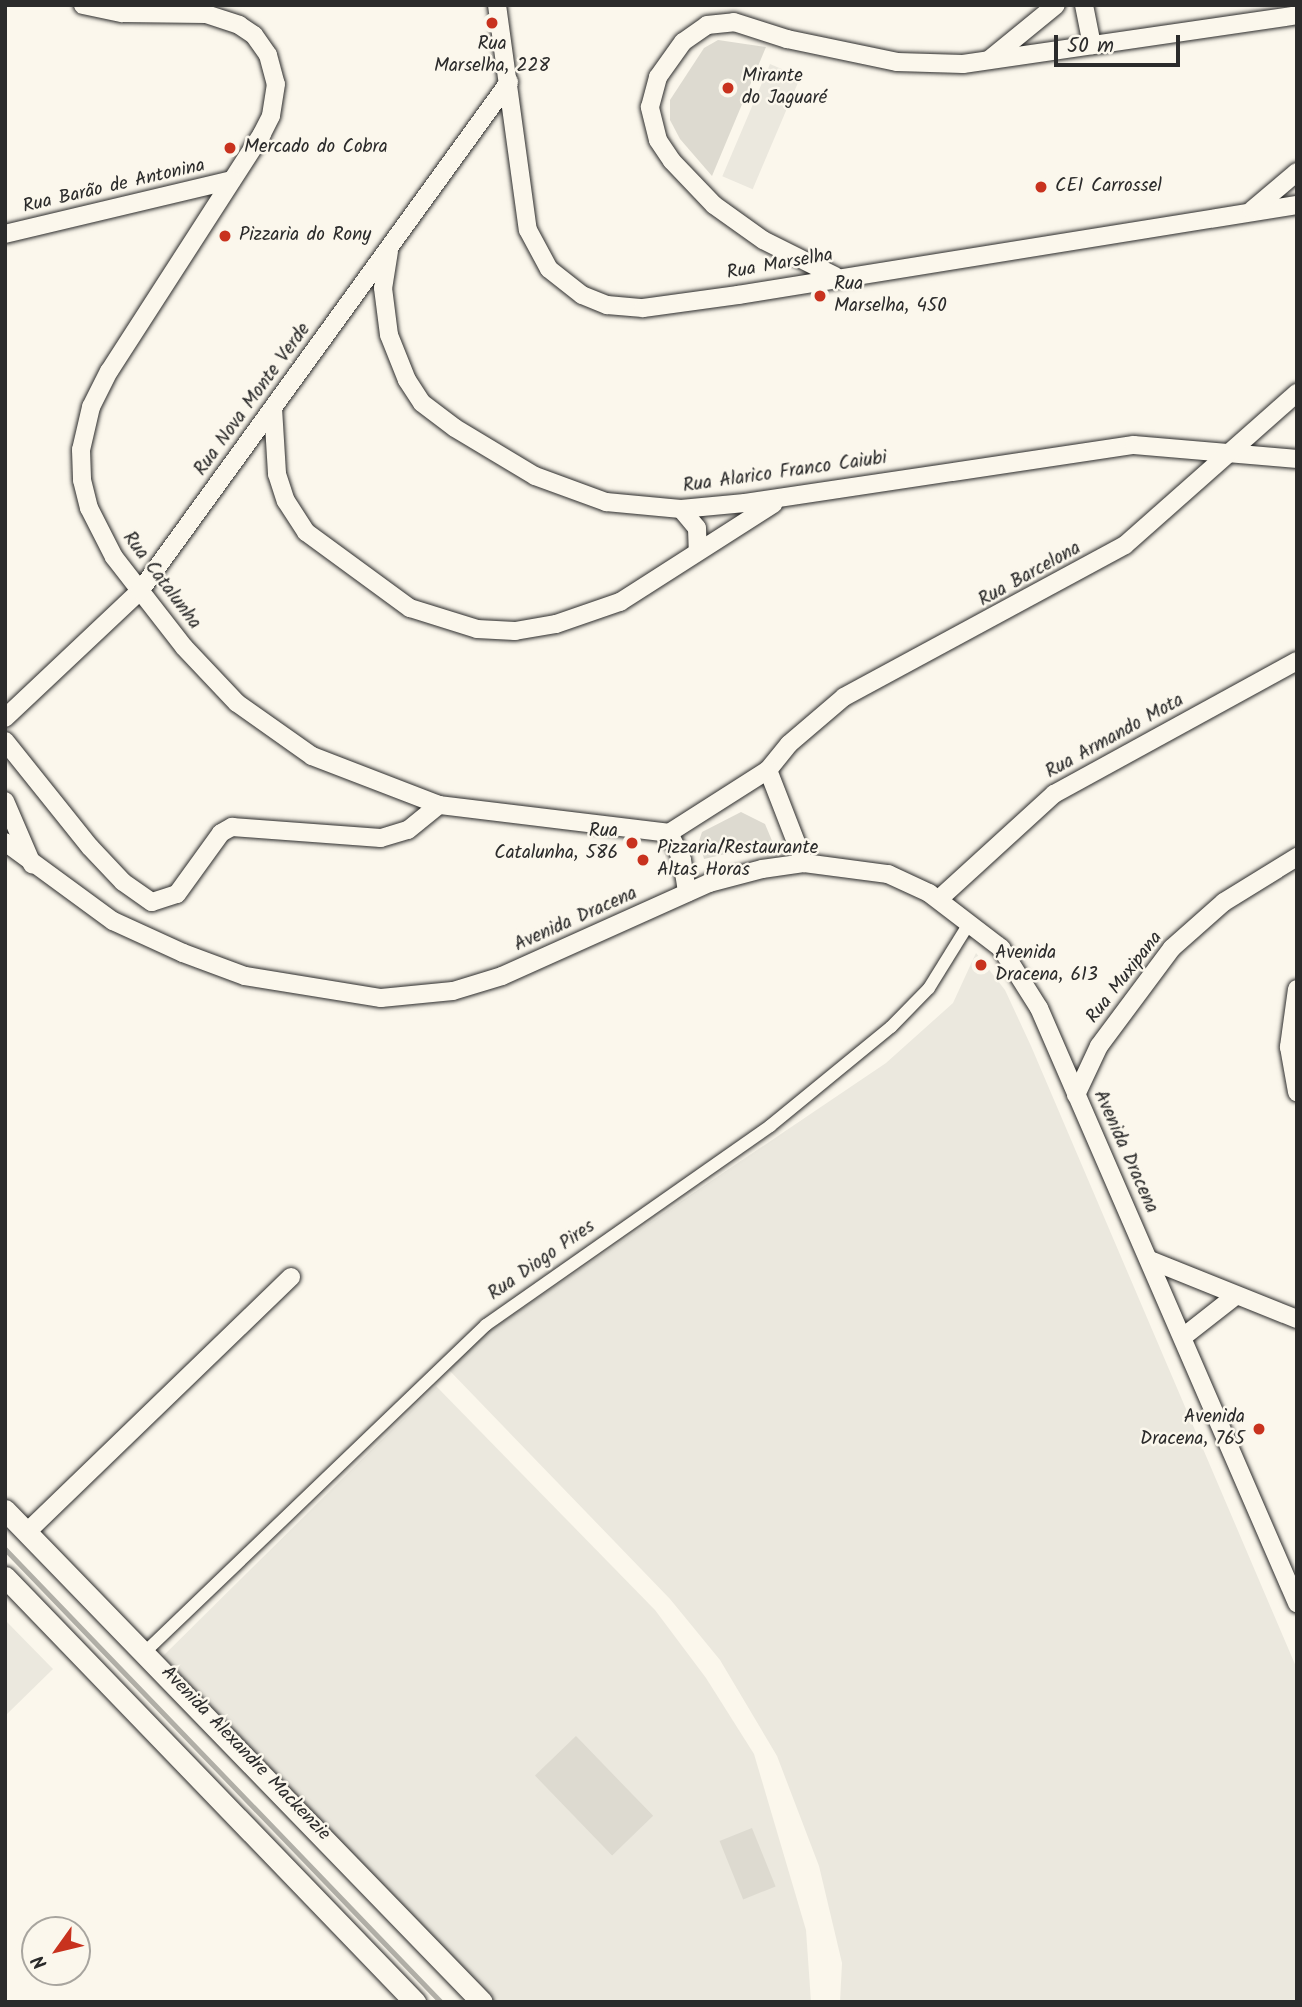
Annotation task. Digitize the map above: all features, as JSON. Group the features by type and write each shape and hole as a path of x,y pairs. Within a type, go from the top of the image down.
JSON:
{"street":[{"name":"Rua Catalunha","path":"83,5 122,13 206,14 254,35 274,69 274,101 262,134 109,371 85,427 82,480 89,508 114,557 184,647 237,703 275,733 357,776 439,805 669,833"},
{"name":"Rua Marselha","path":"497,5 528,230 549,269 582,295 607,305 643,308 1252,210 1294,206"},
{"path":"990,59 1056,5"},
{"path":"1084,5 1092,46"},
{"path":"835,276 763,240 714,205 672,161 650,117 652,94 668,61 694,33 719,22 755,26 787,39 897,62 963,64 1297,15"},
{"name":"Rua Nova Monte Verde","path":"5,718 140,592 509,82"},
{"path":"1252,210 1297,172"},
{"name":"Rua Barão de Antonina","path":"5,234 232,180"},
{"name":"Rua Alarico Franco Caiubi","path":"389,251 383,288 389,335 407,380 422,403 455,428 558,487 606,502 681,509 1134,445 1230,449 1297,458"},
{"name":"Rua Barcelona","path":"669,833 768,770 789,744 844,697 1125,545 1230,449 1297,393"},
{"path":"273,408 277,474 296,520 320,545 362,576 432,617 477,629 516,631 556,624 620,602 788,496"},
{"path":"681,509 697,528 698,551"},
{"name":"Rua Armando Mota","path":"939,899 1065,787 1297,661"},
{"path":"5,741 90,847 122,882 152,902 177,894 221,834 233,827 381,838 408,830 439,805"},
{"path":"768,770 804,863"},
{"path":"5,801 32,863"},
{"path":"669,833 682,860 687,894"},
{"name":"Avenida Dracena","path":"5,842 113,921 183,953 245,976 381,998 453,991 502,976 687,894 762,869 804,863 888,874 939,899 1001,948 1022,977 1150,1261 1297,1603"},
{"name":"Rua Muxipana","path":"1076,1095 1099,1046 1172,948 1224,902 1297,857"},
{"name":"Rua Diogo Pires","path":"146,1651 486,1325 770,1126 891,1027 929,988 970,922"},
{"path":"1297,989 1289,1047 1297,1092"},
{"path":"1150,1261 1234,1297 1297,1319"},
{"path":"27,1532 291,1277"},
{"path":"1183,1338 1234,1297"},
{"name":"Avenida Alexandre Mackenzie","path":"5,1510 146,1651 482,2002"},
{"path":"5,1577 415,2002"}],"shaded area":[{"path":"718,40 766,47 712,176 680,139 670,120 670,100 704,48"},
{"path":"770,64 800,77 753,189 722,176"},
{"path":"741,812 765,824 773,843 704,859 699,841 702,832"},
{"path":"976,953 1005,990 1031,1046 1297,1669 1297,2002 840,2002 842,1963 819,1866 777,1756 720,1660 670,1599 449,1370 477,1339 886,1063 953,1003"},
{"path":"436,1386 655,1610 706,1678 754,1754 806,1930 811,2002 494,2002 162,1657"},
{"path":"5,1620 53,1669 5,1716"},
{"path":"576,1736 653,1816 612,1855 535,1776"},
{"path":"752,1828 776,1886 743,1900 720,1841"}],"waterway":[{"path":"5,1549 441,2002"}],"place":[{"name":"Rua Marselha, 228","path":"492,23"},
{"name":"Mirante do Jaguaré","path":"728,88"},
{"name":"Mercado do Cobra","path":"230,148"},
{"name":"CEI Carrossel","path":"1041,187"},
{"name":"Pizzaria do Rony","path":"225,236"},
{"name":"Rua Marselha, 450","path":"820,296"},
{"name":"Rua Catalunha, 586","path":"632,843"},
{"name":"Pizzaria/Restaurante Altas Horas","path":"643,860"},
{"name":"Avenida Dracena, 613","path":"981,965"},
{"name":"Avenida Dracena, 765","path":"1259,1429"}]}
